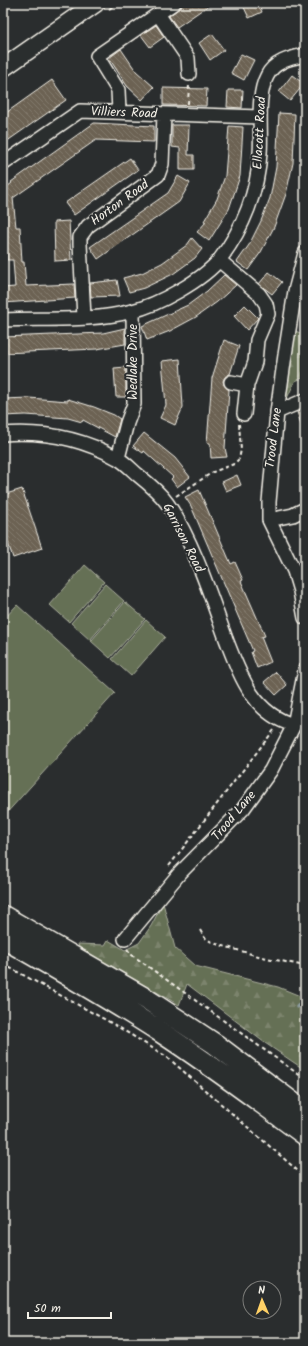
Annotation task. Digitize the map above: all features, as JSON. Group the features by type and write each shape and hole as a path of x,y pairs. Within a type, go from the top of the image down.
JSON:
{"highway":[{"path":"3,916 148,1000 215,1044 305,1112"},
{"path":"3,938 162,1033 236,1083 305,1135"}],"main road":[{"path":"3,68 96,3"}],"street":[{"path":"119,112 118,90 97,56 174,3"},
{"path":"158,14 188,58 190,74"},
{"name":"Ellacott Road","path":"3,320 84,317 132,311 180,290 219,260 243,220 253,193 261,152 260,117 263,86 267,74 280,62 305,55"},
{"name":"Villiers Road","path":"3,164 80,111 260,117"},
{"name":"Horton Road","path":"84,317 80,237 88,226 158,175 162,164 164,115"},
{"name":"Trood Lane","path":"305,253 295,291 277,412 270,475 269,520 294,571 300,591 305,618"},
{"path":"219,260 258,294 266,304 268,314 258,334 255,362 247,385 244,414"},
{"name":"Wedlake Drive","path":"118,458 127,423 134,404 132,311"},
{"path":"231,382 247,385"},
{"path":"277,412 305,400"},
{"name":"Garrison Road","path":"3,434 40,433 66,438 93,447 118,458 150,485 166,502 185,536 207,588 236,665 257,703 281,721 294,725"},
{"path":"269,520 293,516 305,509"},
{"name":"Trood Lane","path":"125,939 179,874 242,809 271,770 294,725 305,670"}],"path":[{"path":"188,115 190,74"},
{"path":"166,502 213,472 234,464 239,459 241,450 238,416 244,414"},
{"path":"167,868 281,721"},
{"path":"200,930 204,937 213,943 262,957 305,966"},
{"path":"125,939 125,946 132,955 305,1079"},
{"path":"3,964 115,1025 167,1057 305,1177"}],"green space":[{"path":"293,330 305,335 305,377 295,381 283,407"},
{"path":"85,565 104,582 69,622 50,605"},
{"path":"105,584 124,601 90,640 71,623"},
{"path":"125,602 145,619 110,658 91,641"},
{"path":"17,605 115,693 3,817 3,620"},
{"path":"146,620 165,637 131,676 112,659"},
{"path":"163,903 175,948 195,966 278,987 305,998 305,1070 265,1043 187,984 179,1005 79,947 78,944 105,945 108,940 125,950 139,943 151,926"}],"building":[{"path":"186,3 212,3 177,27 169,16"},
{"path":"242,3 258,3 262,12 249,18"},
{"path":"156,25 164,37 150,47 141,35"},
{"path":"212,34 224,50 210,60 199,43"},
{"path":"121,49 136,71 154,87 142,100 127,86 109,58"},
{"path":"241,54 254,60 244,80 231,73"},
{"path":"292,75 304,84 290,101 279,92"},
{"path":"52,80 66,100 3,144 3,115"},
{"path":"163,88 207,89 206,106 163,105"},
{"path":"228,90 243,90 242,108 227,107"},
{"path":"279,113 295,114 293,163 286,194 274,227 261,252 248,270 237,262 249,245 270,198 276,167"},
{"path":"94,123 154,126 154,142 96,140 13,198 16,227 20,227 22,262 24,262 26,286 74,284 75,298 3,303 3,288 15,287 13,260 7,260 3,190 12,183 11,182"},
{"path":"172,125 189,125 188,155 194,155 194,170 180,170 180,148 172,147"},
{"path":"229,126 243,127 240,176 229,209 209,241 197,232 206,222 204,221 217,199 225,176"},
{"path":"130,158 138,170 74,215 65,203"},
{"path":"178,176 190,183 179,202 98,259 90,247 168,193"},
{"path":"69,221 71,260 55,261 54,222"},
{"path":"192,238 202,249 195,258 173,274 144,288 129,292 123,278 142,273 162,263 187,245"},
{"path":"269,272 282,282 272,294 259,284"},
{"path":"224,275 236,285 217,302 196,317 170,331 147,340 142,326 188,305 207,291"},
{"path":"117,280 120,296 91,297 90,283"},
{"path":"245,305 258,318 247,330 234,316"},
{"path":"125,328 125,344 97,349 3,353 3,337 103,333"},
{"path":"224,340 239,346 230,374 225,377 223,381 224,385 229,390 225,448 227,457 211,458 210,443 207,443 212,378"},
{"path":"180,359 183,407 175,425 160,418 166,405 162,361"},
{"path":"126,367 126,397 116,397 114,368"},
{"path":"29,398 68,401 68,399 114,415 120,419 115,437 83,420 82,422 68,418 26,415 3,416 3,399"},
{"path":"305,409 305,430 303,430 297,412"},
{"path":"144,433 175,458 190,477 177,487 171,479 173,477 144,451 143,453 133,446"},
{"path":"237,475 241,485 226,491 222,482"},
{"path":"22,489 42,548 13,558 3,528 3,495"},
{"path":"199,490 231,564 235,562 243,580 241,581 265,636 261,637 271,662 257,668 251,652 253,651 191,506 185,497"},
{"path":"276,672 287,685 276,695 264,682"}],"waterway":[{"path":"297,1007 305,999"}]}
